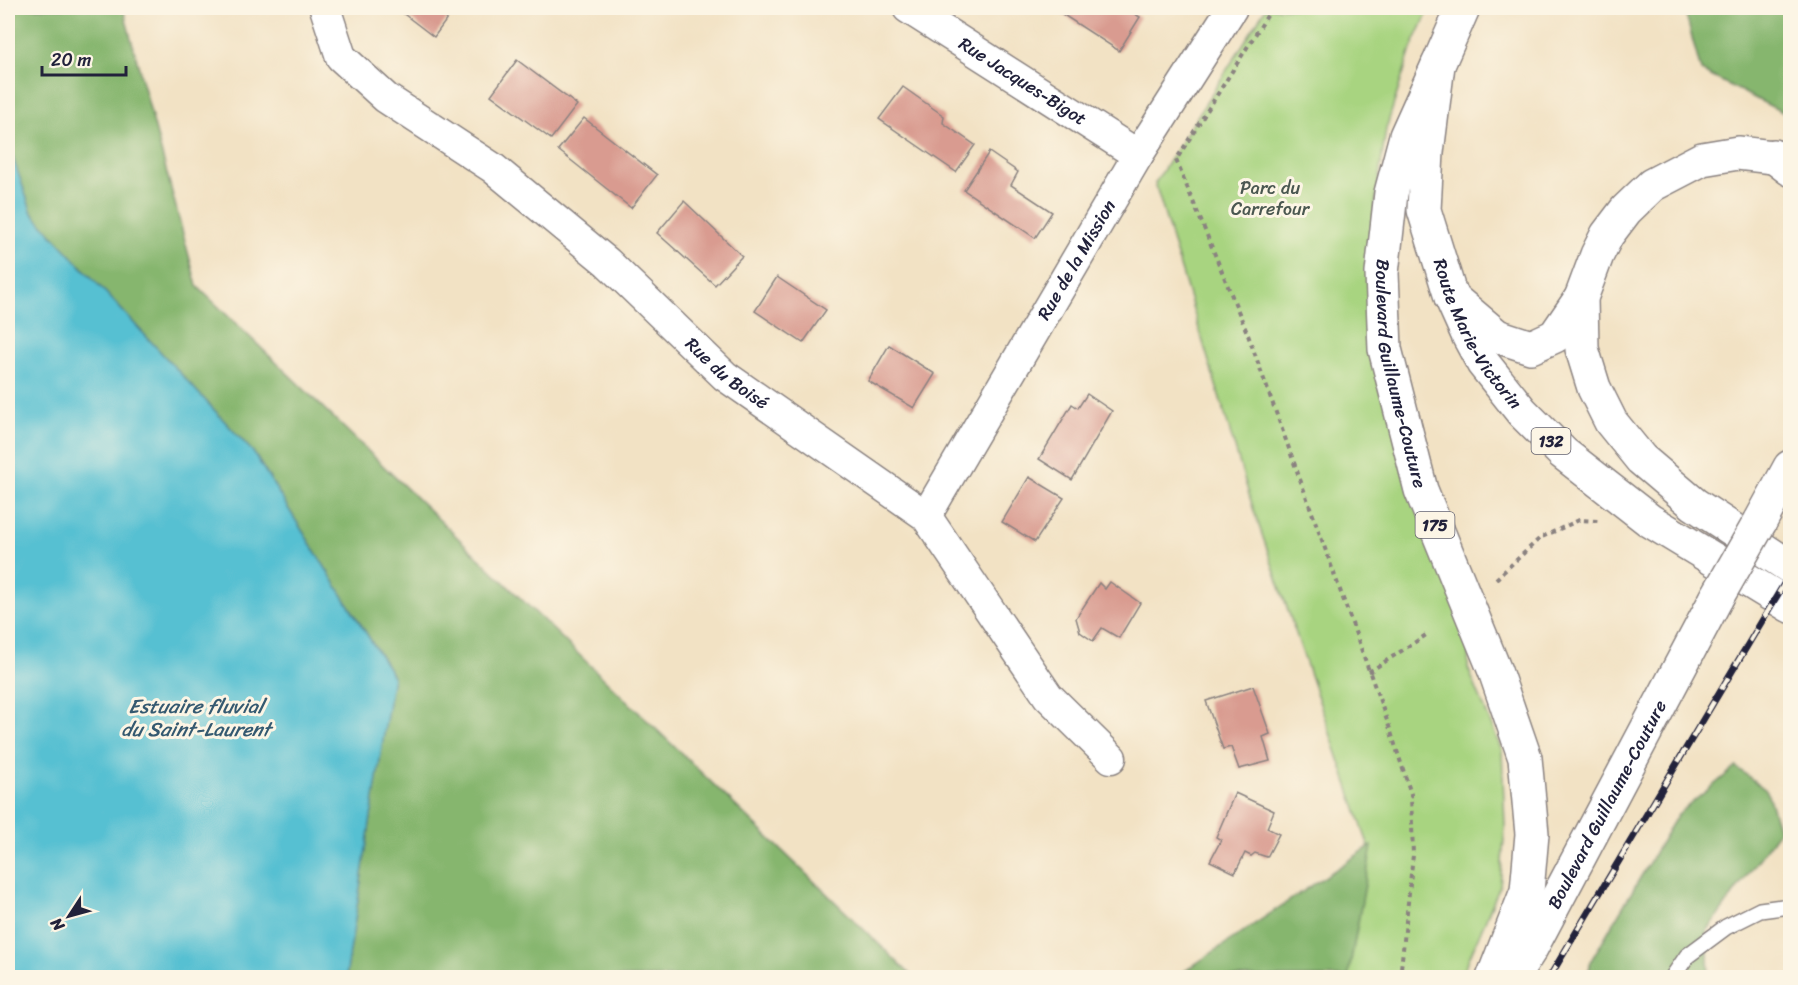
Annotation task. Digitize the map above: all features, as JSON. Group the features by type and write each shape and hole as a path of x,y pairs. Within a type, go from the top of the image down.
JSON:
{"main road":[{"name":"Boulevard Guillaume-Couture","path":"1463,8 1406,136 1391,193 1382,273 1385,349 1421,490 1495,671 1525,758 1532,834 1527,891 1493,978"},
{"name":"Route Marie-Victorin","path":"1438,65 1427,152 1424,210 1450,297 1483,363 1522,412 1563,453 1649,520 1791,606"},
{"path":"1450,297 1497,336 1531,347 1555,336 1581,298 1607,235 1626,210 1652,185 1702,159 1738,153 1785,161"},
{"path":"1581,298 1582,349 1594,388 1611,422 1641,459 1694,504 1791,567"},
{"name":"Boulevard Guillaume-Couture","path":"1512,978 1530,950 1717,597 1791,467"}],"street":[{"name":"Rue du Boisé","path":"325,8 341,57 386,98 493,168 606,262 725,376 927,516 1048,696 1112,758"},
{"name":"Rue Jacques-Bigot","path":"908,8 1138,155"},
{"name":"Rue de la Mission","path":"927,516 1138,155 1232,8"}],"lane":[{"path":"1672,978 1687,956 1726,927 1760,910 1791,906"}],"path":[{"path":"1272,8 1176,160 1248,335 1411,794 1413,855 1400,978"},
{"path":"1496,579 1540,538 1580,520 1600,521"},
{"path":"1369,672 1426,636"}],"green space":[{"path":"8,8 123,8 197,286 913,977 346,977 393,676 253,452 32,213 8,144"},
{"name":"Parc du Carrefour","path":"1266,8 1430,8 1411,49 1386,129 1374,212 1376,337 1470,620 1468,668 1502,751 1505,827 1500,886 1461,977 1267,977 1369,847 1254,511 1155,183"},
{"path":"1684,8 1790,8 1790,116 1701,71"},
{"path":"1736,767 1767,791 1779,831 1707,931 1709,977 1587,978 1590,962 1678,814"},
{"path":"1372,846 1348,977 1176,977 1369,847"}],"water":[{"name":"Estuaire fluvial du Saint-Laurent","path":"8,144 32,213 253,452 393,676 346,977 8,977"}],"building":[{"path":"396,8 455,8 434,37"},
{"path":"1062,8 1125,8 1140,17 1119,51 1059,12"},
{"path":"517,60 577,105 551,139 491,95"},
{"path":"903,87 944,116 943,123 975,145 956,172 879,119"},
{"path":"584,118 657,175 631,208 558,150"},
{"path":"989,152 1018,172 1011,185 1052,212 1035,238 964,190"},
{"path":"684,201 742,256 715,285 657,233"},
{"path":"777,277 826,310 803,343 755,311"},
{"path":"889,345 935,374 914,408 868,381"},
{"path":"1087,394 1112,411 1072,480 1039,459 1072,404 1078,408"},
{"path":"1029,477 1064,498 1035,542 1002,522"},
{"path":"1110,582 1140,603 1119,638 1102,628 1093,641 1080,632 1076,618 1099,583 1105,589"},
{"path":"1253,686 1270,734 1263,737 1270,761 1239,769 1231,747 1223,749 1206,701"},
{"path":"1235,793 1274,811 1267,828 1279,834 1267,857 1255,853 1251,856 1245,853 1235,873 1210,861 1221,840 1216,837"}],"railway":[{"path":"1549,978 1790,574"}]}
